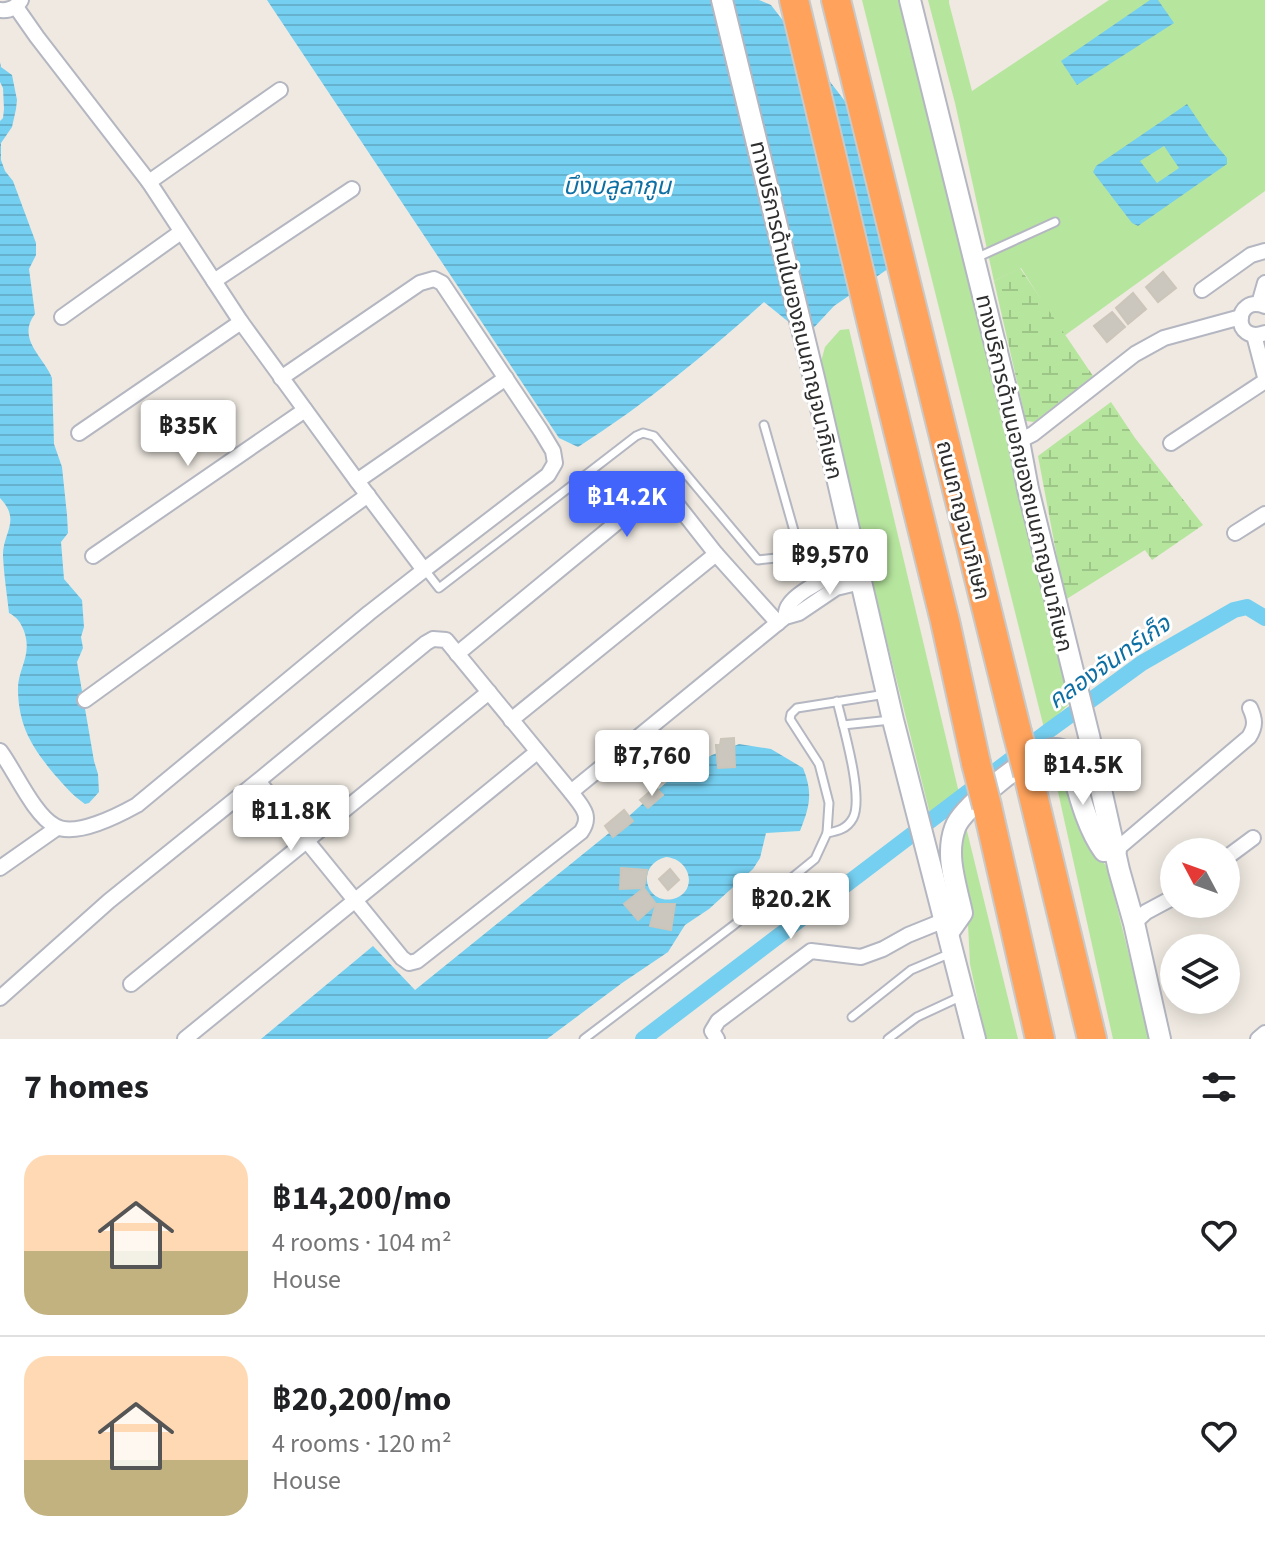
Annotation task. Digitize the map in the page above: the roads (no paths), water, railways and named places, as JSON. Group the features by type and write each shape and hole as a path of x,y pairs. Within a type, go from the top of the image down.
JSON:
{"highway":[{"name":"ถนนกาญจนาภิเษก","path":"794,0 945,621 1040,1039"},
{"name":"ถนนกาญจนาภิเษก","path":"836,0 1092,1039"}],"main road":[{"name":"ทางบริการด้านในของถนนกาญจนาภิเษก","path":"722,0 893,720 975,1039"},
{"name":"ทางบริการด้านนอกของถนนกาญจนาภิเษก","path":"910,0 1019,441 1160,1039"},
{"path":"949,935 962,913 949,850 955,825 962,814 999,781 1045,750 1059,748 1067,752 1098,843 1104,851 1116,850"}],"street":[{"path":"0,10 9,10 18,4 37,37 149,182 281,378 424,570"},
{"path":"149,182 280,90"},
{"path":"214,281 352,189"},
{"path":"62,317 181,232"},
{"path":"1202,290 1251,255 1265,251"},
{"path":"2,757 42,816 57,828 69,830 91,826 116,817 137,805 369,613 548,475 555,463 553,451 506,378 452,296 442,283 434,279 420,283 281,378"},
{"path":"1171,443 1265,379 1259,334 1243,329 1241,317 1247,306 1262,305 1265,283"},
{"path":"1019,441 1033,434 1144,348 1164,338 1241,317"},
{"path":"79,433 241,322"},
{"path":"357,481 506,378"},
{"path":"93,556 305,410"},
{"path":"457,654 654,492 665,491 672,498 716,554 782,620"},
{"path":"85,700 368,495"},
{"path":"1235,533 1265,514"},
{"path":"511,720 716,554"},
{"path":"571,792 782,620 799,613 859,573"},
{"path":"0,998 109,901 433,639 446,640 571,792 587,819 581,832 417,961 409,963 258,781"},
{"path":"131,984 489,692"},
{"path":"1116,850 1249,737 1255,719 1250,708"},
{"path":"185,1039 537,752"},
{"path":"0,868 57,828"},
{"path":"1240,848 1253,838"},
{"path":"1134,923 1160,904"},
{"path":"717,1039 712,1031 718,1021 811,951 861,957 908,935 949,935"},
{"path":"1258,1039 1265,1033"}],"lane":[{"path":"974,259 1055,222"},
{"path":"764,425 800,552"},
{"path":"424,570 439,588 643,433 654,436 758,560 851,539"},
{"path":"584,1039 815,859 827,833 829,803 819,764 790,719 792,712 797,708 887,694"},
{"path":"827,833 848,825 855,814 856,805 853,769 837,701"},
{"path":"843,725 893,720"},
{"path":"852,1017 949,935"},
{"path":"888,1039 917,1017 964,996"}],"water":[{"name":"บึงบลูลากูน","path":"267,0 759,0 771,5 891,161 911,253 834,306 806,336 764,302 674,378 578,447 559,438"},
{"path":"1150,0 1158,0 1174,23 1077,85 1061,61"},
{"path":"0,62 1,67 12,75 17,100 12,127 1,143 1,160 13,181 36,243 36,255 29,269 35,314 29,332 33,348 52,378 54,444 62,467 67,515 68,533 61,542 64,579 82,600 83,648 77,662 99,792 85,804 39,755 24,726 19,704 18,683 27,648 20,623 9,613 3,549 10,514 0,498 0,121 4,109"},
{"path":"1187,104 1227,158 1227,164 1138,226 1132,223 1093,172 1096,166","holes":["1164,146 1179,168 1157,183 1140,161"]},
{"path":"739,744 771,749 803,768 809,800 800,831 766,833 760,858 753,869 709,909 685,925 668,952 547,1039 261,1039 373,946 415,990 619,825 669,780 712,755","holes":["666,857 675,859 686,870 689,884 681,896 663,899 650,890 647,875 656,861"]}],"waterway":[{"name":"คลองจันทร์เก็จ","path":"643,1039 1142,663 1234,610 1247,607 1265,618"}]}
